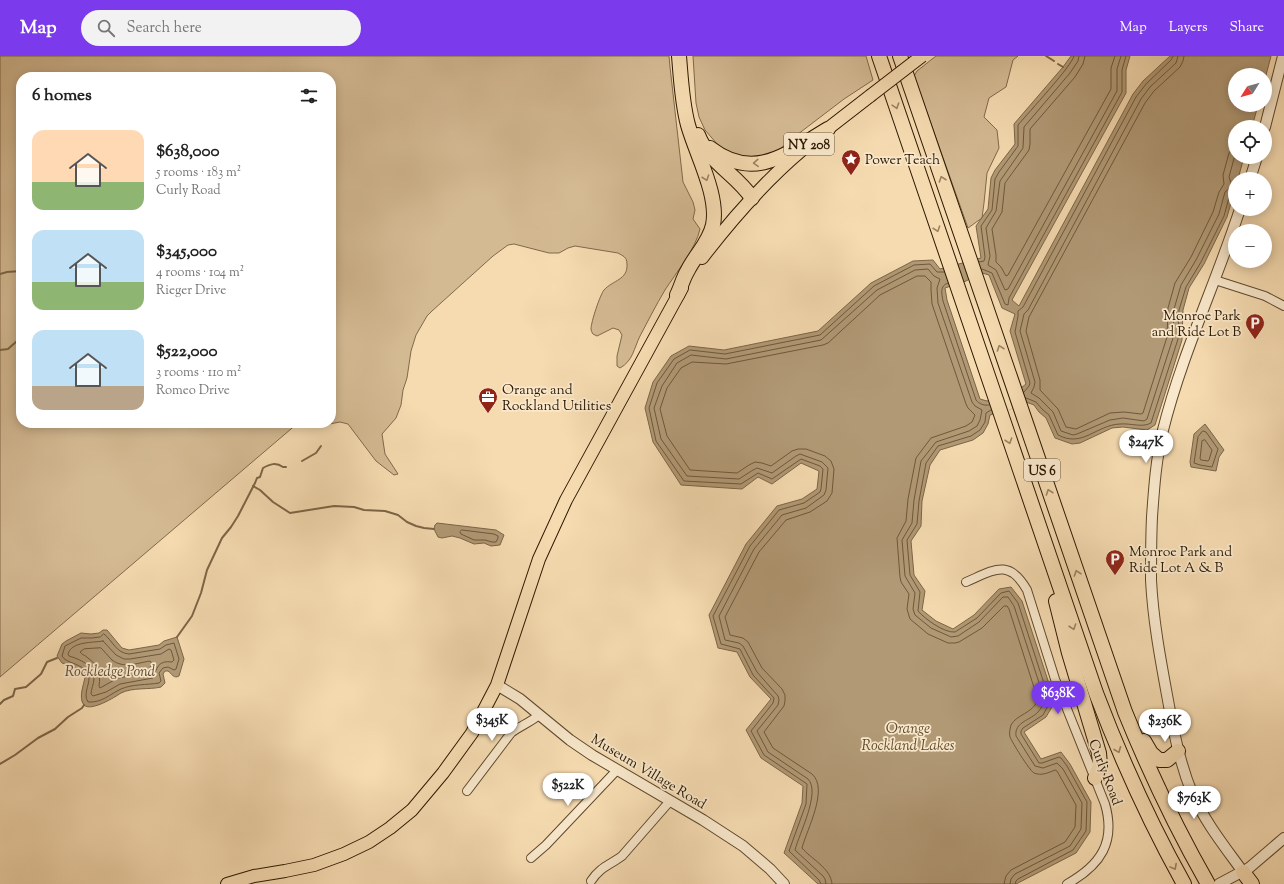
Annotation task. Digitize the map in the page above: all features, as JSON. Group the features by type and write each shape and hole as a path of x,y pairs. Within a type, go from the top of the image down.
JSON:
{"highway":[{"path":"679,56 684,105 688,126 711,157 746,190 752,198"},
{"path":"678,295 688,270 709,238 714,219 714,207 711,193 694,136 684,56"},
{"name":"US 6","path":"879,56 1096,693 1116,745 1152,825 1184,884"},
{"name":"US 6","path":"900,56 1125,712 1143,756 1174,822 1208,884"},
{"path":"694,136 724,157 742,163 754,164 768,162 781,157 828,129"},
{"path":"1038,524 1045,562 1054,592 1065,641 1099,753 1100,765 1095,778"},
{"path":"1098,636 1120,680 1141,735 1151,753 1158,760 1164,760 1170,758 1178,751"},
{"path":"1238,875 1252,884"}],"main road":[{"name":"NY 208","path":"227,884 254,876 314,864 344,854 369,842 390,828 412,810 443,773 472,732 497,685 539,559 566,500 678,295 702,259 752,198 786,163 922,56"}],"street":[{"path":"1266,120 1283,56"},
{"path":"1238,216 1174,391 1160,447 1154,497 1151,550 1153,599 1162,665 1178,751 1188,783 1202,812 1238,875"},
{"path":"1215,280 1265,296 1284,306"},
{"name":"Curly Road","path":"966,582 996,570 1006,570 1014,573 1021,580 1027,590 1055,679 1105,804 1109,818 1110,831 1101,855 1083,874 1067,884"},
{"name":"Museum Village Road","path":"497,685 520,699 570,740 592,755 703,820 743,846 770,869 784,884"},
{"path":"467,791 511,733 531,722 540,715"},
{"path":"531,858 546,845 617,770"},
{"path":"591,881 606,865 615,862 622,856 670,801"},
{"path":"1220,884 1238,875 1284,838"}],"shaded area":[{"path":"0,56 669,56 683,182 693,202 695,210 693,219 700,229 690,252 655,307 628,362 620,368 617,366 617,356 622,335 619,330 613,328 597,336 593,334 591,329 592,321 600,297 604,290 623,277 627,269 626,260 624,257 618,253 575,246 559,253 549,253 514,244 508,245 493,256 432,311 427,316 416,335 411,351 401,405 396,418 382,434 385,454 398,474 394,475 376,461 348,424 336,423 336,72 16,72 16,428 292,428 0,677"},
{"path":"693,56 866,56 873,80 844,99 778,151 753,158 734,155 718,145 705,130 699,117 696,103"},
{"path":"936,56 1018,56 1013,60 1006,87 989,98 984,117 997,130 999,148 987,173 982,218 968,228 914,76 917,71"}],"water":[{"name":"Orange Rockland Lakes","path":"1071,56 1130,56 1126,70 1126,93 1012,300 1019,306 1133,94 1143,81 1170,56 1271,56 1268,68 1228,68 1228,112 1256,112 1254,120 1228,120 1228,164 1242,164 1240,172 1228,172 1227,217 1204,264 1189,288 1183,310 1182,340 1155,425 1147,430 1123,427 1112,428 1080,443 1072,444 1055,438 1046,418 1034,405 1026,402 990,415 988,424 983,433 973,440 940,450 930,465 922,501 921,526 911,541 914,575 925,591 922,610 936,621 953,629 974,615 999,589 1011,587 1022,601 1055,702 1046,717 1024,732 1041,759 1061,752 1070,764 1091,802 1090,832 1076,853 1016,884 818,884 784,853 802,803 803,786 761,758 746,730 771,699 750,677 737,652 718,648 709,615 746,544 777,506 802,499 817,489 819,471 801,463 772,484 758,477 742,489 681,485 653,442 645,408 653,382 671,356 689,346 724,350 818,331 871,283 913,261 933,260 940,269 981,258 976,226 988,209 991,178 995,170 1015,144 1014,124","holes":["982,273 989,275 1002,308 1015,314 1010,331 1026,384 1021,388 1005,395 987,401 980,399 947,300 945,288 966,281"]},
{"path":"1205,424 1224,450 1219,457 1216,471 1191,467 1190,462 1194,434"},
{"path":"437,523 496,530 504,535 500,545 491,546 484,543 474,544 452,536 442,538 438,537 434,529"},
{"name":"Rockledge Pond","path":"103,630 107,630 122,648 129,650 159,645 164,641 177,637 184,659 179,676 174,677 168,671 165,671 163,674 165,683 161,687 126,691 97,705 87,707 81,699 85,677 78,669 62,663 57,656 62,644 66,641 81,633 99,633"}],"pier":[{"path":"1020,387 1016,407 994,416 988,399"}],"waterway":[{"path":"1046,56 1054,61"},
{"path":"1058,64 1063,67"},
{"path":"0,274 16,271"},
{"path":"0,350 8,349 16,342"},
{"path":"302,461 316,453 321,446"},
{"path":"177,637 192,616 201,593 207,570 222,538 238,516 257,478 260,477 263,468 273,464 286,467"},
{"path":"253,486 290,513 334,506 354,507 364,510 385,511 398,515 407,522 416,526 434,529"},
{"path":"0,704 4,700 13,696 15,689 26,687 41,674 47,662 57,658"},
{"path":"0,764 38,738 55,729 84,705"}],"place":[{"name":"Power Teach","path":"851,176"},
{"name":"Monroe Park and Ride Lot B","path":"1255,340"},
{"name":"Orange and Rockland Utilities","path":"488,414"},
{"name":"Monroe Park and Ride Lot A & B","path":"1115,576"}]}
